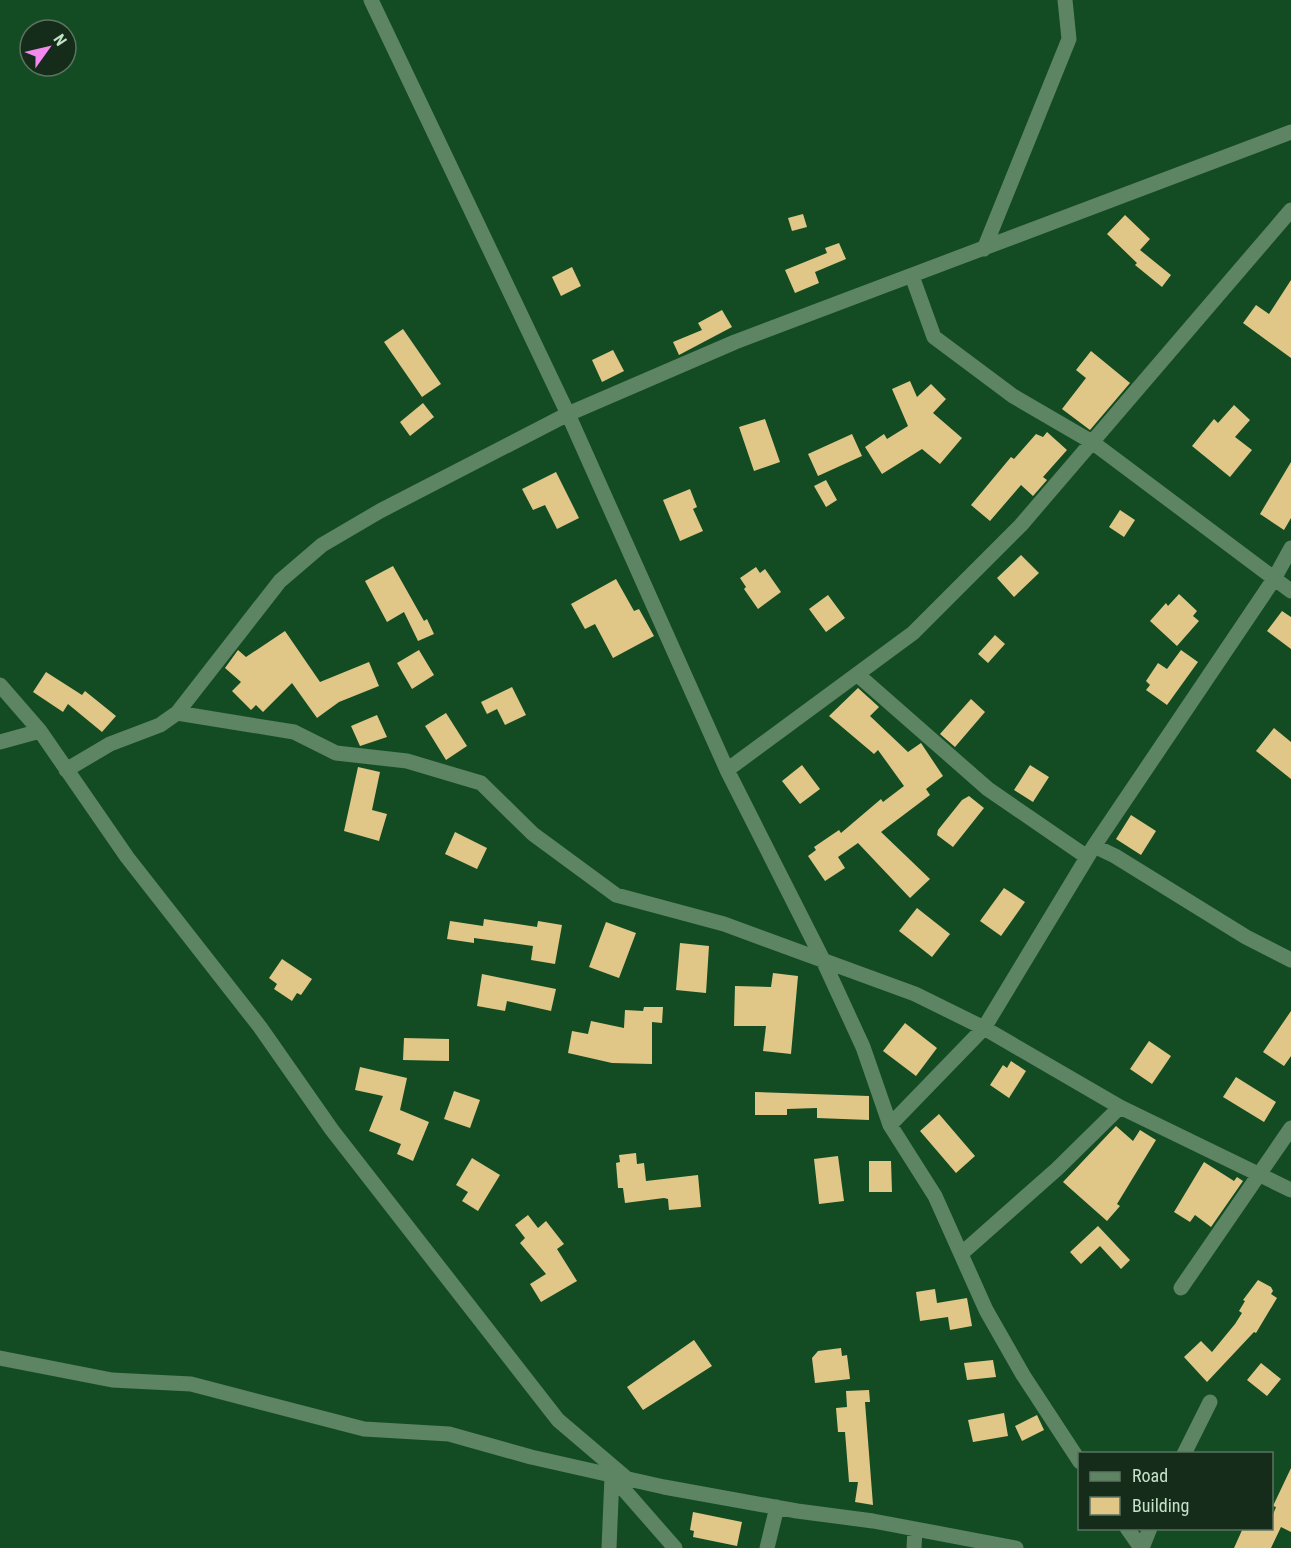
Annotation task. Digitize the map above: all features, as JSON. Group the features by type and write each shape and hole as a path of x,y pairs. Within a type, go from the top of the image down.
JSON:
{"street":[{"path":"372,0 568,414 727,770 822,958 863,1047 890,1125 935,1196 997,1328 1078,1459"},
{"path":"984,249 1069,39 1065,0"},
{"path":"66,770 110,744 160,725 177,713 280,581 322,545 380,511 568,414 735,342 1291,132"},
{"path":"727,770 913,633 1021,525 1291,210"},
{"path":"912,276 934,337 1013,396 1092,442 1291,591"},
{"path":"890,1125 984,1028 1090,852 1274,579 1291,548"},
{"path":"858,675 988,789 1090,852 1114,856 1246,937 1291,960"},
{"path":"0,685 40,731 127,856 260,1027 339,1139 558,1420 620,1477 675,1548"},
{"path":"177,713 294,732 336,753 407,762 481,783 532,834 616,895 724,924 915,994 984,1028 1120,1107 1291,1190"},
{"path":"0,742 40,731"},
{"path":"961,1254 1057,1169 1120,1107"},
{"path":"1181,1288 1291,1128"},
{"path":"0,1358 112,1380 191,1384 364,1429 449,1434 531,1457 620,1477 777,1507 1016,1548"},
{"path":"1185,1452 1210,1402"},
{"path":"609,1548 620,1477"},
{"path":"767,1548 777,1507"},
{"path":"914,1548 915,1529"},
{"path":"1128,1530 1141,1548"},
{"path":"1141,1548 1149,1530"}],"building":[{"path":"803,214 807,227 792,231 788,218"},
{"path":"1125,215 1150,239 1140,250 1171,275 1162,287 1135,265 1137,263 1107,234"},
{"path":"839,243 846,259 815,272 819,283 795,293 785,270 827,253 825,248"},
{"path":"572,267 581,286 561,296 552,277"},
{"path":"1291,280 1291,358 1243,323 1256,305 1269,314"},
{"path":"722,310 732,327 679,355 673,342 702,330 698,323"},
{"path":"403,329 441,384 422,397 384,342"},
{"path":"613,350 624,371 602,382 592,360"},
{"path":"1091,351 1130,383 1090,430 1062,409 1086,378 1076,370"},
{"path":"910,381 917,397 931,384 946,399 933,413 962,438 940,464 922,449 882,474 865,447 884,434 887,439 908,426 892,389"},
{"path":"423,403 434,417 410,436 400,422"},
{"path":"1234,405 1250,420 1235,437 1252,450 1230,477 1192,446 1214,419 1218,423"},
{"path":"765,419 780,462 754,471 739,427"},
{"path":"1047,432 1067,450 1043,477 1047,480 1033,496 1021,485 990,521 971,505 1011,457 1014,459 1036,434 1043,437"},
{"path":"852,434 862,456 818,476 808,454"},
{"path":"1291,462 1291,518 1284,530 1260,514"},
{"path":"556,472 579,518 557,529 545,505 533,510 522,489"},
{"path":"826,480 837,500 826,507 814,486"},
{"path":"690,489 697,507 693,509 703,531 680,541 663,500"},
{"path":"1120,510 1135,520 1124,537 1109,527"},
{"path":"1021,555 1039,573 1014,597 997,578"},
{"path":"393,566 424,621 427,619 434,634 418,641 404,612 387,622 365,581"},
{"path":"756,567 760,573 765,569 781,592 758,609 744,589 746,587 740,578"},
{"path":"616,579 634,611 639,609 654,636 613,658 595,624 585,629 571,604"},
{"path":"1179,594 1197,611 1193,616 1199,621 1177,646 1150,621 1166,603 1168,606"},
{"path":"828,595 845,618 826,632 809,609"},
{"path":"1282,611 1291,617 1291,649 1267,631"},
{"path":"285,631 320,682 369,662 379,686 339,702 317,718 292,683 263,712 256,705 251,710 232,691 241,682 225,668 238,650 246,657"},
{"path":"995,635 1005,644 988,663 978,654"},
{"path":"419,650 434,675 412,689 397,663"},
{"path":"1181,650 1198,662 1167,705 1146,690 1150,685 1146,681 1158,663 1167,669"},
{"path":"46,672 82,695 85,691 116,716 102,732 68,704 63,712 33,692"},
{"path":"512,687 526,715 505,725 497,709 487,714 481,702"},
{"path":"858,688 879,707 870,716 908,752 921,743 943,776 926,789 930,795 881,832 930,879 910,898 858,843 838,857 845,868 825,881 808,856 816,850 814,847 839,830 841,833 881,799 883,802 904,786 878,750 874,754 829,716"},
{"path":"971,699 985,712 955,747 940,734"},
{"path":"446,713 467,746 446,760 425,726"},
{"path":"377,715 387,737 360,746 351,726"},
{"path":"1274,728 1291,742 1291,779 1256,751"},
{"path":"802,765 820,789 800,804 782,781"},
{"path":"1030,765 1049,777 1033,802 1014,790"},
{"path":"358,767 380,772 372,810 387,814 379,841 344,831"},
{"path":"969,796 984,808 953,847 937,835 938,830 962,800"},
{"path":"1131,815 1156,831 1141,855 1116,839"},
{"path":"455,832 487,848 477,869 445,854"},
{"path":"1004,888 1025,902 1001,936 980,921"},
{"path":"917,908 950,934 932,957 899,931"},
{"path":"484,919 537,927 538,921 562,925 555,964 531,960 533,946 474,938 474,943 447,939 450,921 483,926"},
{"path":"606,922 636,933 619,978 589,967"},
{"path":"680,943 709,946 706,993 676,990"},
{"path":"282,959 312,979 301,995 297,993 292,1001 274,989 277,984 269,978"},
{"path":"773,973 798,976 791,1054 763,1051 766,1026 734,1026 735,986 771,987"},
{"path":"482,974 556,989 551,1011 507,1001 505,1011 477,1006"},
{"path":"644,1007 663,1007 662,1023 652,1022 652,1064 612,1063 568,1053 572,1031 588,1034 591,1021 624,1028 625,1010 643,1011"},
{"path":"1291,1011 1291,1056 1284,1066 1263,1052"},
{"path":"905,1023 937,1048 916,1076 883,1051"},
{"path":"404,1038 449,1039 449,1061 403,1060"},
{"path":"1149,1041 1171,1056 1152,1084 1130,1069"},
{"path":"1011,1061 1026,1071 1009,1098 990,1085 1003,1065 1007,1068"},
{"path":"360,1067 407,1078 400,1110 429,1122 413,1161 397,1154 401,1144 369,1131 383,1096 355,1090"},
{"path":"1236,1077 1276,1102 1264,1122 1223,1097"},
{"path":"454,1091 480,1100 470,1128 444,1119"},
{"path":"755,1092 869,1096 869,1120 817,1118 817,1108 787,1109 787,1115 755,1115"},
{"path":"939,1114 975,1156 956,1173 920,1131"},
{"path":"1116,1126 1133,1141 1140,1130 1156,1140 1117,1204 1120,1206 1107,1221 1063,1182"},
{"path":"636,1153 637,1164 644,1163 646,1181 698,1175 701,1207 669,1210 668,1199 664,1198 625,1203 623,1188 618,1188 616,1163 620,1162 619,1155"},
{"path":"838,1156 844,1201 819,1204 814,1159"},
{"path":"472,1158 500,1175 478,1211 462,1201 468,1192 456,1185"},
{"path":"869,1161 891,1161 892,1192 869,1192"},
{"path":"1204,1162 1234,1181 1237,1177 1243,1181 1211,1227 1195,1215 1190,1222 1174,1212"},
{"path":"528,1215 538,1228 546,1221 564,1244 557,1249 577,1281 541,1302 530,1284 546,1274 520,1243 525,1238 515,1225"},
{"path":"1098,1226 1130,1260 1121,1269 1100,1246 1081,1264 1070,1252"},
{"path":"1258,1280 1271,1287 1273,1291 1271,1294 1277,1298 1256,1333 1254,1332 1207,1382 1184,1357 1201,1341 1212,1352 1235,1324 1242,1313 1239,1311 1245,1301 1243,1300"},
{"path":"935,1289 937,1303 967,1298 972,1326 950,1330 948,1317 920,1321 916,1292"},
{"path":"694,1340 712,1366 643,1410 627,1387"},
{"path":"841,1348 842,1356 847,1355 850,1379 815,1383 812,1358 818,1351"},
{"path":"993,1360 996,1377 967,1380 964,1363"},
{"path":"1261,1363 1281,1379 1267,1396 1247,1380"},
{"path":"869,1390 870,1402 865,1402 873,1505 855,1502 858,1482 849,1482 845,1432 838,1432 836,1408 847,1407 846,1391"},
{"path":"1004,1413 1008,1436 973,1442 968,1420"},
{"path":"1037,1415 1044,1430 1022,1441 1015,1426"},
{"path":"1291,1468 1291,1532 1281,1527 1271,1548 1234,1548 1242,1530 1273,1530 1273,1514 1276,1507 1273,1506"},
{"path":"693,1512 742,1522 737,1546 693,1537 694,1531 690,1530"}]}
